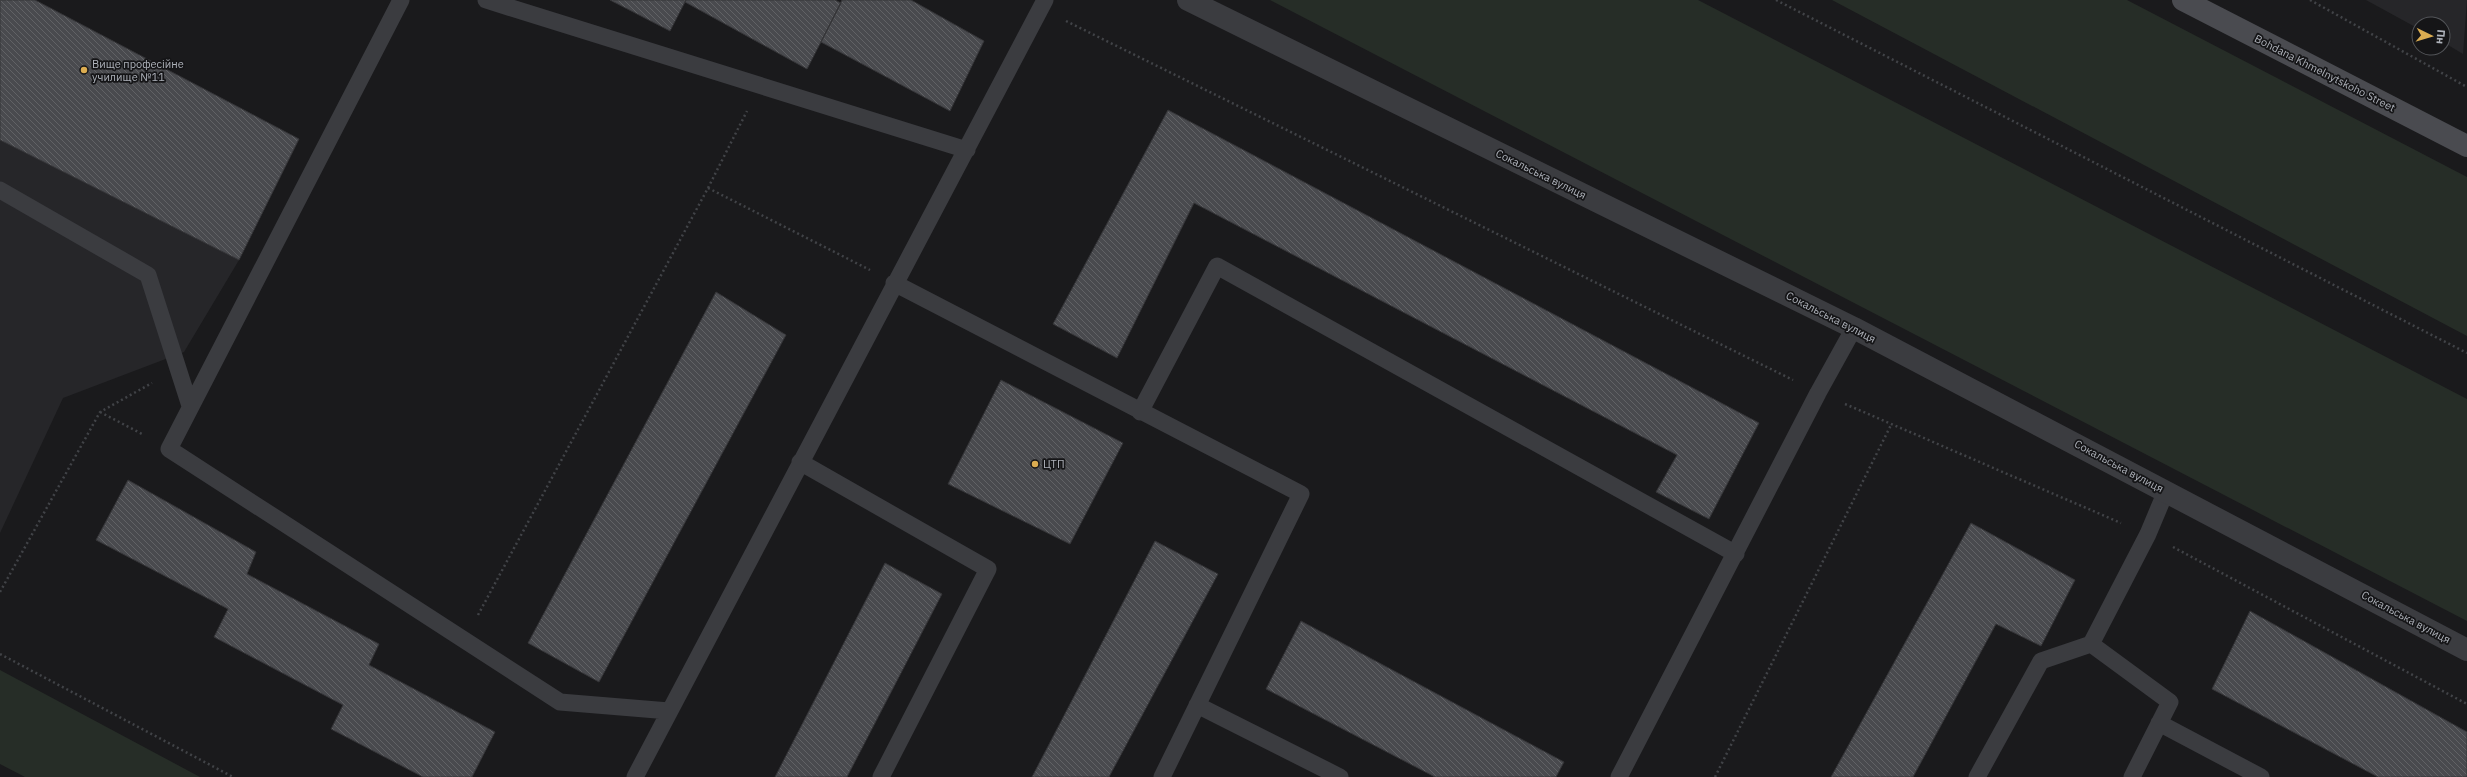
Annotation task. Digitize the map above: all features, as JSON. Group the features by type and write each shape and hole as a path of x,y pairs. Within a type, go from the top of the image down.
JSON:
{"street":[{"name":"Сокальська вулиця","path":"1188,0 1854,328 2467,650"},
{"name":"Bohdana Khmelnytskoho Street","path":"2184,0 2467,146"}],"lane":[{"path":"401,0 169,449 560,702 669,711"},
{"path":"486,0 967,150"},
{"path":"635,777 894,283 967,150 1043,4"},
{"path":"0,190 148,275 190,406"},
{"path":"1140,412 1217,266 1736,554"},
{"path":"894,283 1140,412 1301,494 1162,777"},
{"path":"1619,777 1736,554 1818,393 1854,328"},
{"path":"800,462 988,569 881,777"},
{"path":"1977,777 2041,661 2091,644 2148,534 2166,491"},
{"path":"2091,644 2170,702 2132,777"},
{"path":"1197,705 1340,777"},
{"path":"2160,723 2261,777"}],"path":[{"path":"1776,0 2467,353"},
{"path":"2310,0 2467,87"},
{"path":"1043,4 1818,393 2148,534 2467,704"},
{"path":"464,640 708,188 760,86"},
{"path":"708,188 894,283"},
{"path":"0,592 100,412 178,369"},
{"path":"100,412 169,449"},
{"path":"1715,777 1891,424"},
{"path":"0,654 233,777"}],"shaded area":[{"path":"0,0 32,0 299,139 239,260 184,352 63,398 0,533"},
{"path":"1270,0 1698,0 2467,399 2467,621"},
{"path":"1832,0 2127,0 2467,177 2467,336"},
{"path":"2366,0 2467,0 2463,54 2451,47 2451,16 2411,16 2411,25"},
{"path":"0,670 200,777 25,777 0,764"}],"building":[{"name":"Вище професійне училище №11","path":"0,0 35,0 299,139 239,260 0,140"},
{"path":"610,0 686,0 670,31"},
{"path":"686,0 835,0 841,3 807,69 685,2"},
{"path":"842,0 911,0 984,41 950,111 821,42"},
{"path":"1168,110 1759,423 1709,519 1656,492 1677,455 1194,203 1117,358 1053,324"},
{"path":"716,292 786,335 599,682 528,643"},
{"name":"ЦТП","path":"1001,380 1123,443 1070,544 948,484"},
{"path":"128,480 256,552 247,574 379,644 369,665 495,732 472,777 423,777 331,729 343,705 214,637 228,609 96,540"},
{"path":"1971,523 2075,580 2041,646 1996,624 1913,777 1831,777"},
{"path":"1155,541 1218,574 1109,777 1032,777"},
{"path":"885,563 942,594 847,777 775,777"},
{"path":"2250,611 2467,732 2467,777 2378,777 2212,689"},
{"path":"1301,621 1564,762 1556,777 1435,777 1266,689"}],"place":[{"name":"Вище професійне училище №11","path":"84,70"},
{"name":"ЦТП","path":"1035,464"}]}
